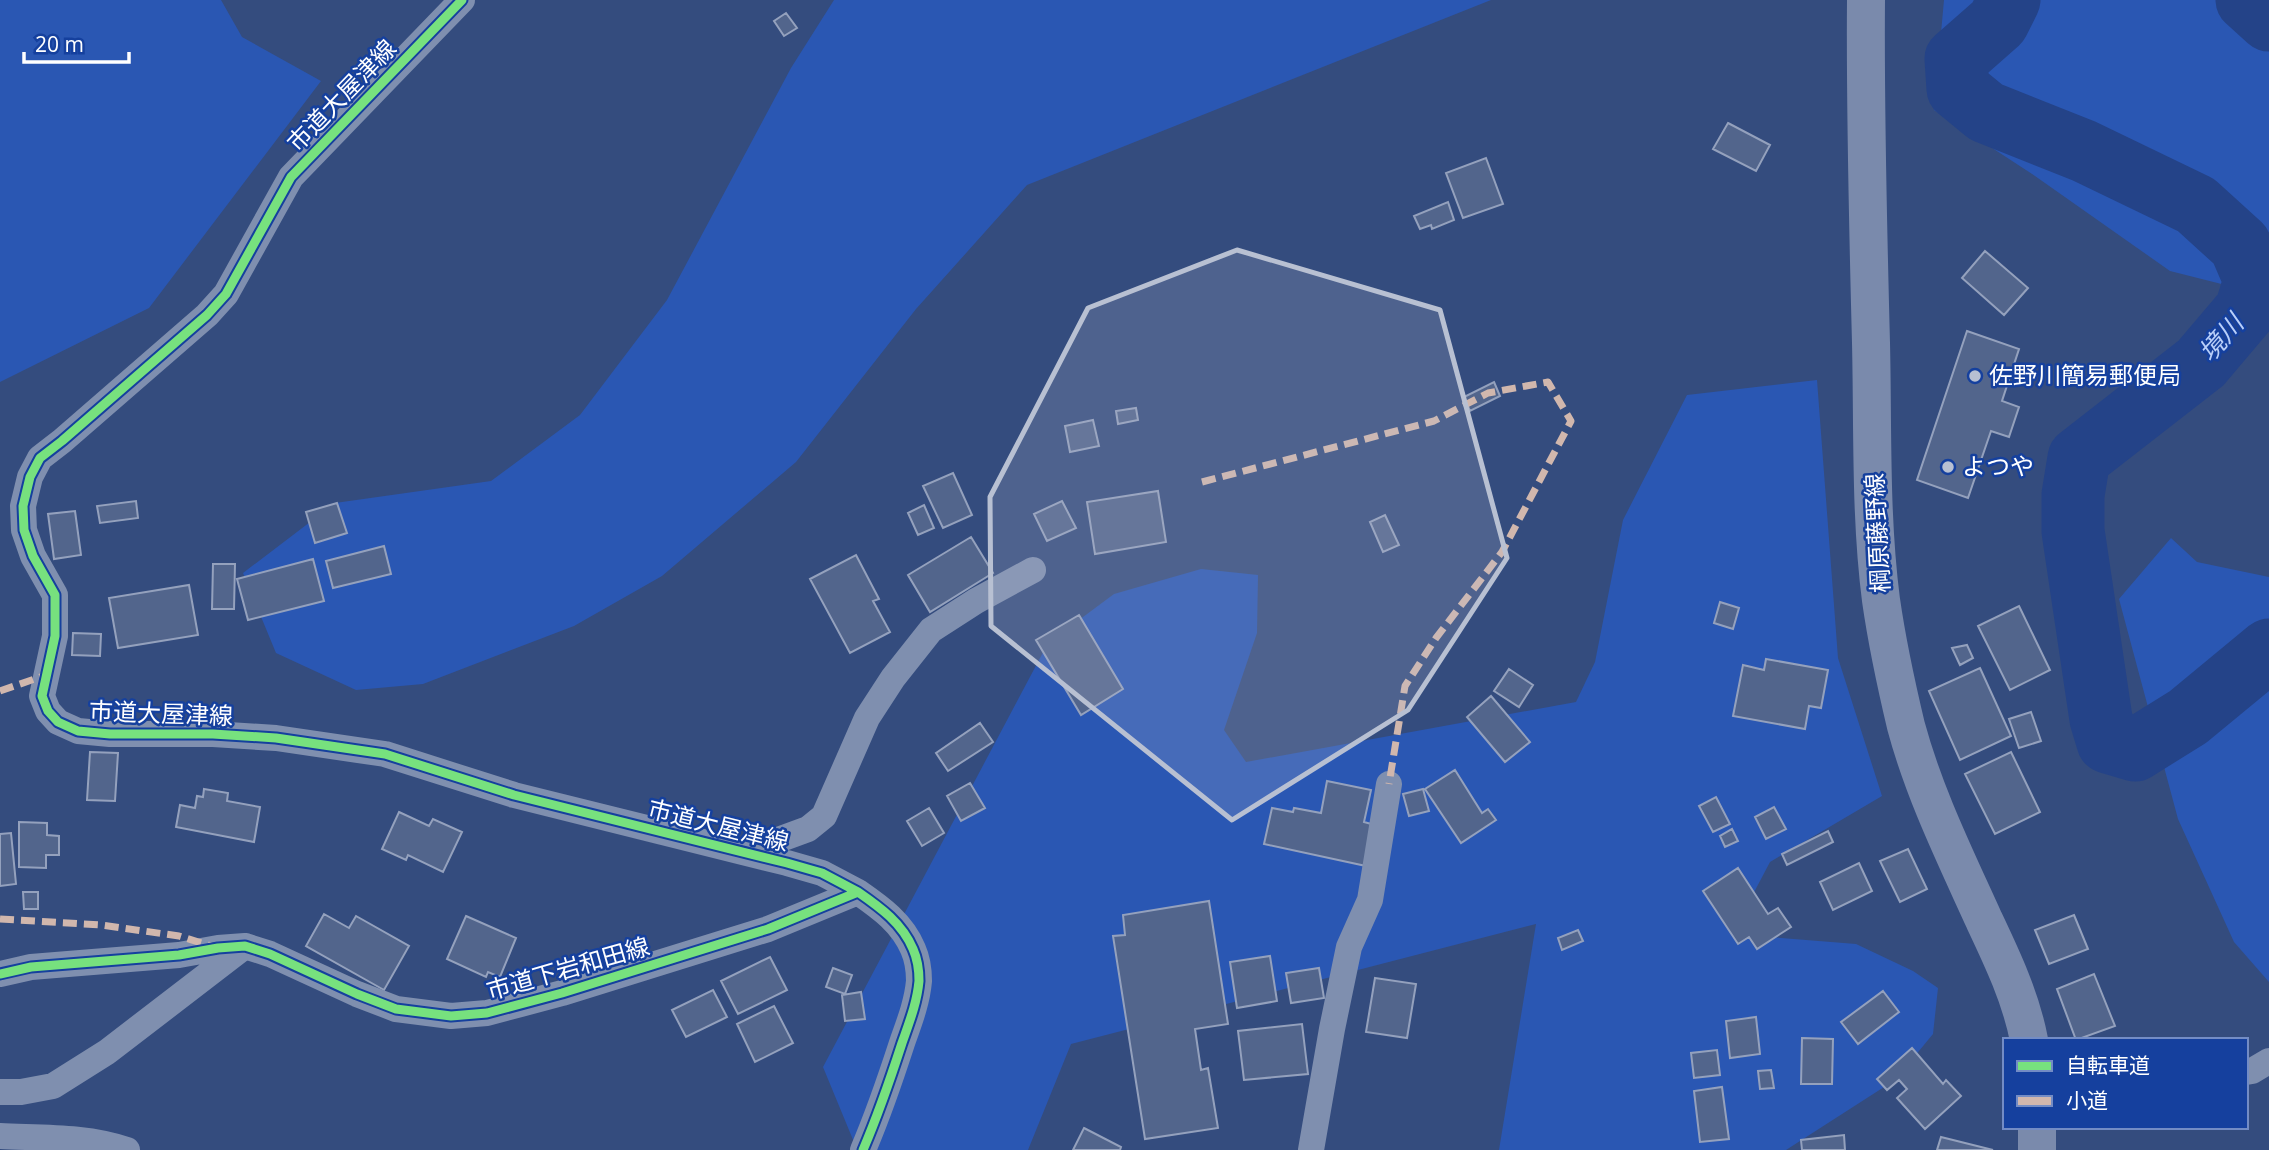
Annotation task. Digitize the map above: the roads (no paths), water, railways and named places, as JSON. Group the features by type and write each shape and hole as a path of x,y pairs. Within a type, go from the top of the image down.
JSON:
{"main road":[{"name":"棡原藤野線","path":"1866,0 1865,76 1875,543 1884,621 1907,729 1936,814 2004,962 2028,1038"},
{"path":"2037,1129 2037,1150"}],"street":[{"name":"市道大屋津線","path":"462,0 291,177 226,295 207,316 40,458 30,477 23,506 24,530 33,556 55,595 55,636 42,696 48,711 58,722 78,731 276,738 385,754 473,784 822,873 858,892"},
{"path":"745,852 808,829 824,816 867,718 893,678 931,629 1033,570"},
{"path":"1311,1150 1349,947 1370,900 1389,784"},
{"path":"858,892 887,912 906,935 915,952 919,978 916,1003 909,1025 863,1150"},
{"name":"市道下岩和田線","path":"0,974 31,967 179,956 245,946 270,954 396,1009 451,1016 487,1013 562,993 768,929 858,892"},
{"path":"0,1092 21,1092 53,1086 107,1052 245,946"},
{"path":"2248,1072 2269,1061"},
{"path":"0,1136 62,1139 112,1145 127,1150"}],"waterway":[{"name":"境川","path":"2009,0 1998,22 1956,59 1958,89 1986,112 2084,151 2196,205 2240,245 2255,280 2246,310 2201,363 2079,458 2073,495 2073,531 2101,719 2108,742 2135,750 2188,717 2269,650"},
{"name":"境川","path":"2247,0 2269,20"}],"place":[{"name":"佐野川簡易郵便局","path":"1975,376"},
{"name":"よつや","path":"1948,467"}]}
